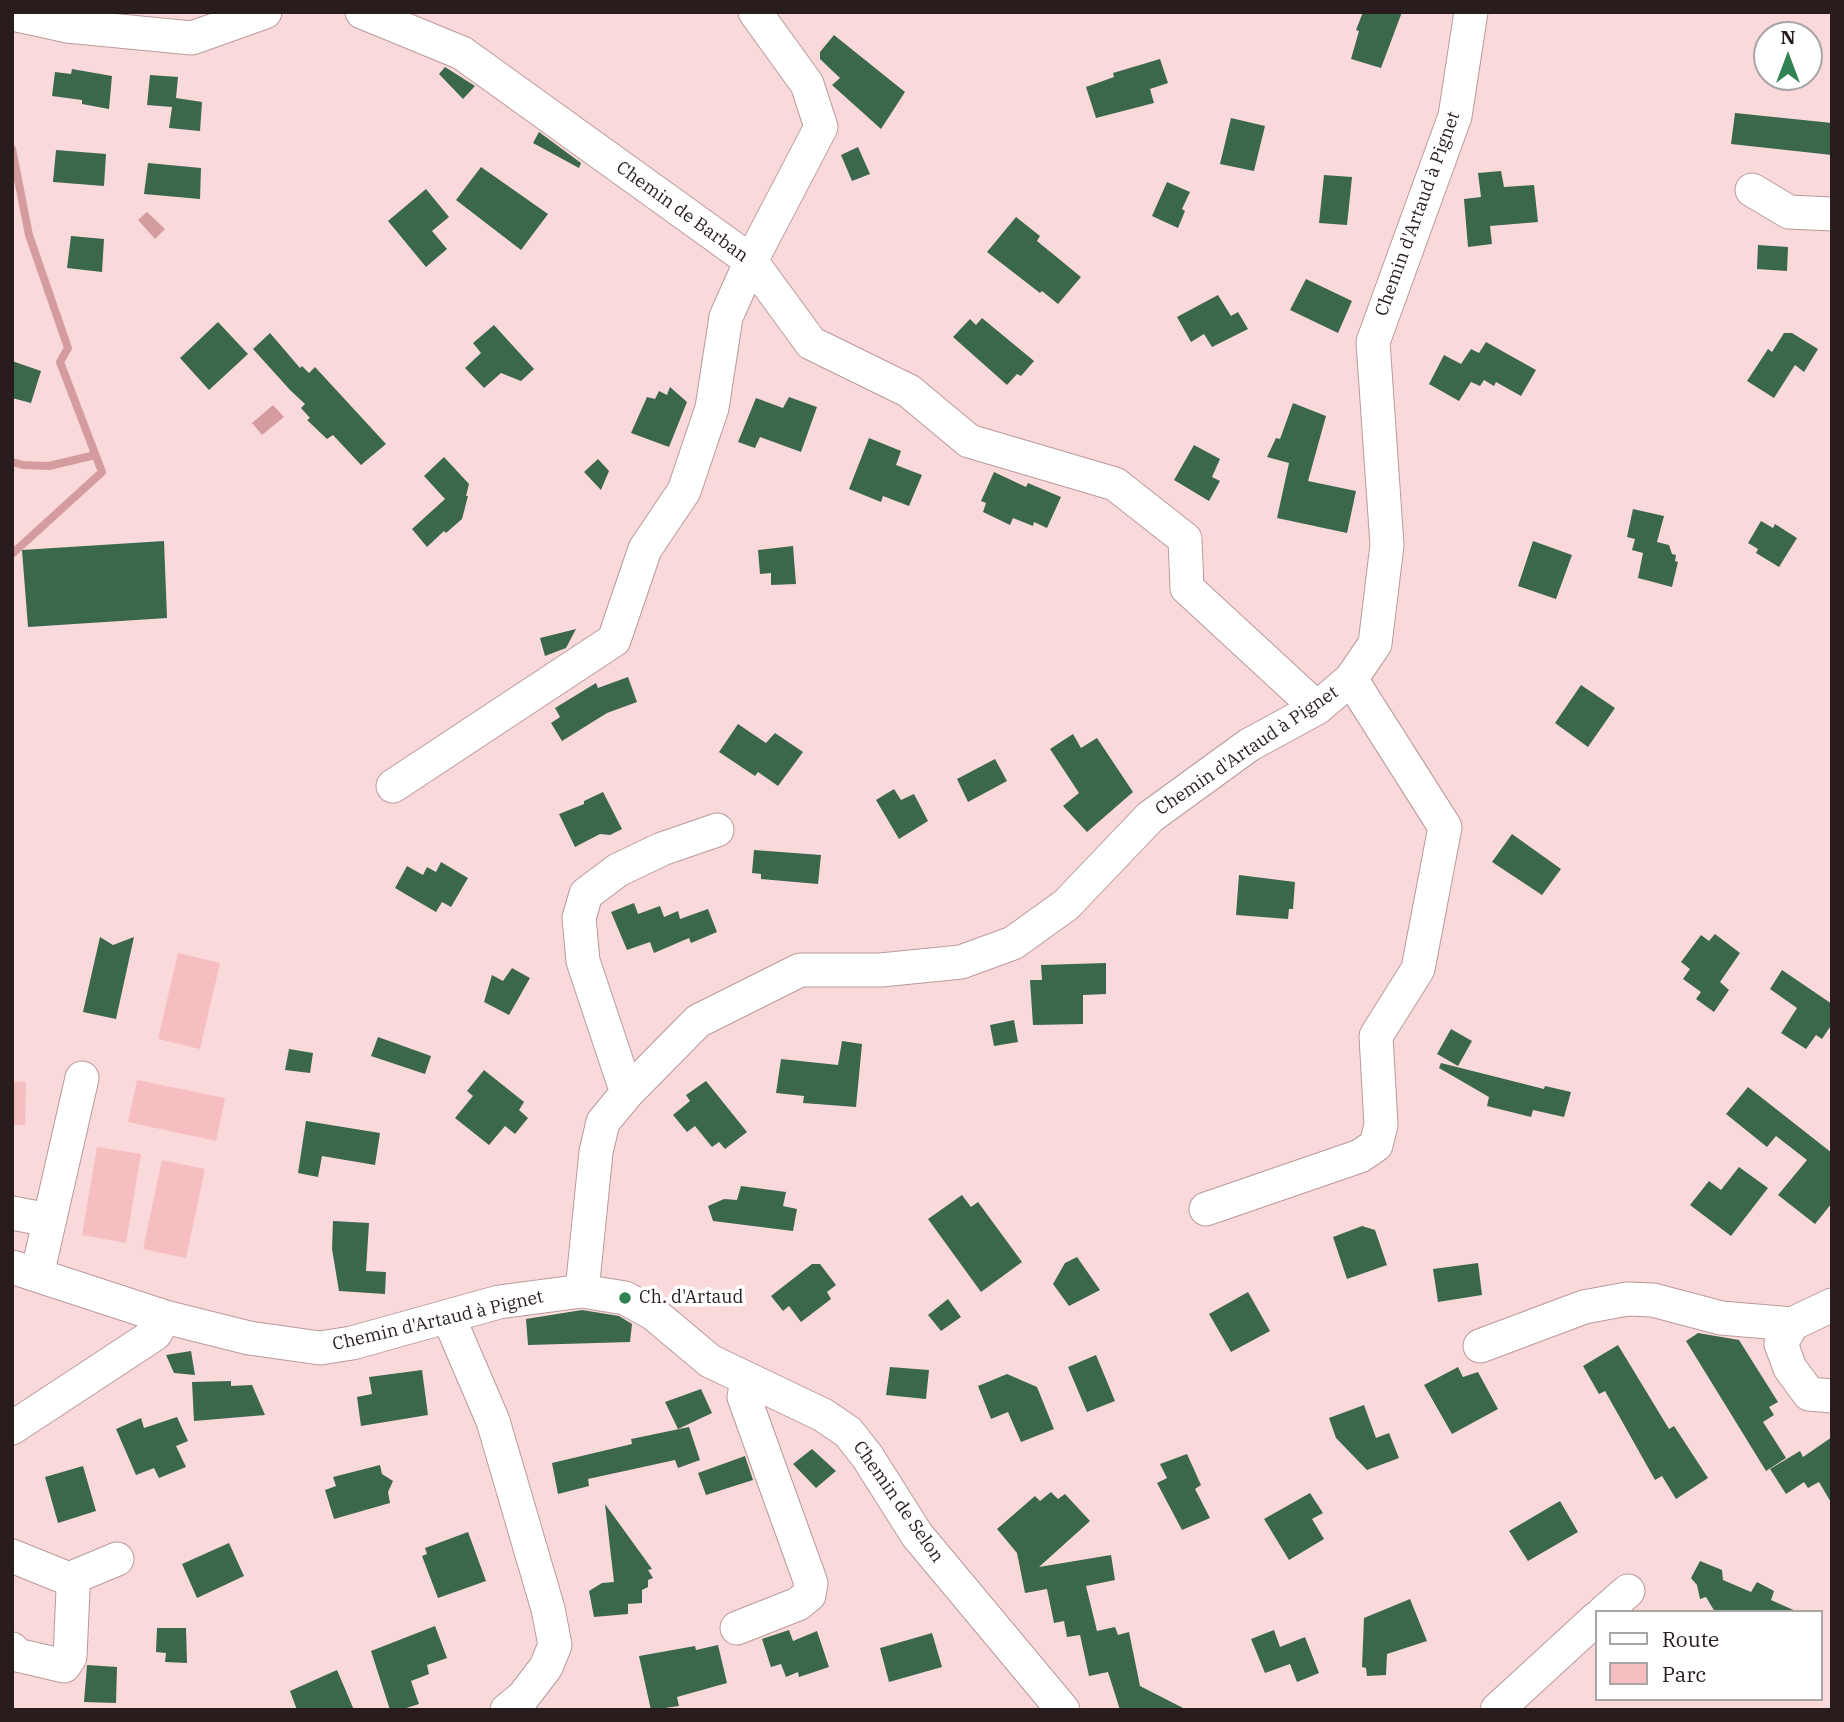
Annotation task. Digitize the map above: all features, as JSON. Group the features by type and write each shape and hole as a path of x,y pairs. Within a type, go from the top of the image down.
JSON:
{"street":[{"path":"12,14 67,26 192,38 265,12"},
{"name":"Chemin de Barban","path":"362,12 462,53 751,261 811,343 909,391 969,441 1115,484 1185,539 1187,588 1317,708"},
{"path":"393,786 614,640 645,549 684,491 712,408 726,317 751,261 821,127 807,84 755,12"},
{"name":"Chemin d'Artaud à Pignet","path":"25,1271 165,1317 249,1338 320,1348 352,1343 499,1302 582,1291 596,1152 603,1122 627,1093 698,1021 800,970 881,970 961,962 1013,943 1066,905 1150,817 1249,745 1317,708 1351,679 1374,643 1387,545 1373,342 1455,116 1471,12"},
{"path":"1752,190 1789,212 1832,214"},
{"path":"1206,1209 1360,1156 1376,1145 1381,1125 1376,1036 1418,969 1444,827 1351,679"},
{"path":"627,1093 583,961 579,918 586,894 618,870 662,849 717,830"},
{"path":"25,1271 48,1220 82,1078"},
{"path":"12,1213 48,1220"},
{"name":"Chemin de Selon","path":"582,1291 625,1298 654,1314 710,1361 823,1415 848,1432 867,1456 917,1535 1063,1710"},
{"path":"1480,1346 1584,1307 1628,1299 1653,1300 1721,1318 1792,1324 1832,1305"},
{"path":"448,1316 493,1421 548,1609 555,1645 546,1667 523,1697 507,1710"},
{"path":"12,1428 155,1334 165,1317"},
{"path":"1792,1324 1781,1344 1790,1367 1810,1394 1832,1396"},
{"path":"737,1628 798,1604 809,1595 811,1583 744,1397 747,1380"},
{"path":"12,1556 69,1579 117,1559"},
{"path":"12,1649 17,1655 64,1666 71,1657 73,1590 69,1579"},
{"path":"1497,1710 1596,1619"}],"green space":[{"path":"178,953 220,963 200,1049 158,1039"},
{"path":"137,1080 225,1098 216,1141 128,1122"},
{"path":"12,1081 26,1082 25,1125 12,1125"},
{"path":"97,1147 141,1154 126,1243 82,1235"},
{"path":"162,1160 205,1169 186,1258 143,1249"}],"shaded area":[{"path":"147,212 165,229 155,239 138,220"},
{"path":"273,405 284,417 262,435 252,423"}],"building":[{"path":"1363,12 1402,12 1381,68 1351,59 1359,31 1356,30"},
{"path":"834,35 905,92 881,129 832,85 840,78 820,59 820,52"},
{"path":"1160,59 1168,83 1150,89 1154,103 1096,118 1086,87 1114,77 1113,73"},
{"path":"445,67 475,86 463,99 439,74"},
{"path":"72,69 112,76 109,109 82,104 82,100 52,96 55,72 71,74"},
{"path":"150,75 178,77 176,98 202,102 200,131 169,128 172,107 147,105"},
{"path":"1735,113 1832,123 1832,155 1731,144"},
{"path":"1231,118 1265,126 1254,171 1220,164"},
{"path":"539,132 581,163 579,168 533,143"},
{"path":"858,147 870,174 852,181 841,155"},
{"path":"56,150 106,154 104,186 53,182"},
{"path":"148,163 201,168 200,199 144,194"},
{"path":"481,167 548,214 521,250 456,200"},
{"path":"1501,171 1504,187 1534,185 1538,222 1490,226 1492,244 1468,247 1464,199 1481,197 1478,173"},
{"path":"1324,175 1352,177 1347,225 1319,223"},
{"path":"1167,182 1190,192 1182,209 1185,211 1178,228 1152,216"},
{"path":"426,189 449,217 432,231 447,249 426,267 388,221"},
{"path":"1016,217 1040,236 1037,241 1081,277 1058,304 987,252"},
{"path":"71,236 104,239 102,272 67,268"},
{"path":"1758,245 1788,247 1787,271 1757,269"},
{"path":"1306,279 1352,301 1338,333 1290,310"},
{"path":"1218,295 1231,316 1238,312 1248,329 1212,347 1204,334 1191,342 1177,317"},
{"path":"982,318 1034,361 1021,376 1017,374 1007,385 953,337 970,319 976,325"},
{"path":"218,322 248,354 209,390 180,358"},
{"path":"494,325 534,369 521,381 501,373 484,388 465,368 481,353 473,343"},
{"path":"270,333 300,368 302,366 309,373 315,367 386,444 361,465 333,435 327,439 307,420 310,418 301,408 305,404 253,349"},
{"path":"1784,333 1792,333 1818,349 1804,372 1795,365 1774,398 1747,381 1768,349 1772,352"},
{"path":"1486,342 1536,370 1521,396 1496,382 1494,386 1484,380 1480,386 1471,382 1459,401 1429,384 1444,355 1461,364 1471,349 1479,353"},
{"path":"12,361 41,371 31,403 12,398"},
{"path":"670,387 687,402 669,447 631,433 647,397 655,399 659,391 667,395"},
{"path":"789,397 817,407 801,452 760,437 755,448 738,442 756,398 783,408"},
{"path":"1293,403 1326,416 1308,481 1356,491 1347,533 1277,518 1289,463 1267,457 1276,438 1280,439"},
{"path":"869,438 901,451 896,465 922,475 909,506 883,496 881,502 849,489"},
{"path":"1194,445 1220,459 1212,477 1220,481 1209,501 1174,480"},
{"path":"444,457 469,484 468,496 462,519 427,547 412,529 445,499 424,476"},
{"path":"598,459 609,471 601,490 584,472"},
{"path":"994,472 1026,487 1028,483 1061,497 1047,528 1013,518 1010,525 983,512 986,503 981,501"},
{"path":"1633,509 1664,516 1657,542 1669,545 1672,554 1676,555 1675,561 1678,562 1672,587 1638,578 1643,553 1632,550 1635,539 1627,537"},
{"path":"1761,521 1773,528 1775,524 1797,538 1779,567 1756,553 1758,549 1748,543"},
{"path":"164,541 167,618 28,627 22,550"},
{"path":"1533,541 1572,555 1556,599 1518,586"},
{"path":"793,546 796,584 771,585 771,573 760,574 758,550"},
{"path":"576,629 566,648 545,656 540,638"},
{"path":"628,677 637,702 607,713 562,741 551,723 560,717 555,708 596,683 598,688"},
{"path":"1581,685 1615,708 1588,747 1555,723"},
{"path":"738,724 766,743 775,733 803,752 778,786 758,772 755,776 719,752"},
{"path":"1073,734 1081,748 1097,738 1133,792 1087,832 1063,806 1079,793 1050,749"},
{"path":"995,759 1007,781 968,802 957,779"},
{"path":"894,789 901,800 914,794 928,821 899,839 876,800"},
{"path":"603,792 622,829 610,835 600,834 575,847 559,814 584,804 584,801"},
{"path":"1512,834 1561,869 1542,895 1492,862"},
{"path":"754,850 821,855 818,884 761,879 761,874 752,873"},
{"path":"441,862 468,878 451,907 442,902 436,912 395,888 407,866 423,875 427,867 436,872"},
{"path":"1239,875 1295,882 1293,909 1289,909 1288,919 1236,915"},
{"path":"634,903 638,914 660,906 664,917 678,911 680,919 708,909 717,932 691,943 689,938 654,953 650,942 627,950 611,912"},
{"path":"1715,934 1740,953 1720,982 1729,990 1714,1012 1696,999 1701,992 1683,979 1690,969 1681,962 1701,935 1709,941"},
{"path":"100,937 113,945 134,937 116,1019 83,1012"},
{"path":"1106,963 1106,994 1083,995 1083,1024 1033,1025 1030,980 1042,980 1041,965"},
{"path":"512,968 530,978 509,1015 484,1002 492,975 503,981"},
{"path":"1782,970 1832,1004 1832,1024 1822,1039 1816,1035 1806,1049 1781,1033 1797,1008 1770,989"},
{"path":"1014,1020 1018,1042 994,1046 990,1025"},
{"path":"1451,1029 1472,1041 1458,1066 1437,1054"},
{"path":"378,1037 431,1056 425,1074 371,1056"},
{"path":"842,1041 862,1044 856,1107 803,1103 804,1096 776,1093 781,1059 838,1065"},
{"path":"289,1049 313,1053 310,1073 285,1070"},
{"path":"1441,1063 1544,1089 1545,1086 1571,1092 1564,1117 1533,1110 1531,1117 1487,1106 1489,1097 1439,1068"},
{"path":"484,1070 524,1102 519,1110 528,1118 515,1134 505,1126 489,1145 455,1118 473,1096 467,1091"},
{"path":"706,1081 747,1132 725,1149 719,1142 712,1147 695,1126 687,1132 673,1115 690,1101 686,1095"},
{"path":"1748,1087 1832,1153 1832,1203 1815,1224 1778,1195 1807,1160 1776,1136 1767,1147 1726,1114"},
{"path":"306,1121 380,1133 375,1165 322,1156 318,1177 298,1173"},
{"path":"1739,1167 1768,1188 1731,1236 1690,1205 1709,1181 1721,1190"},
{"path":"741,1186 786,1192 783,1206 797,1209 793,1231 713,1221 708,1206 724,1199 737,1200"},
{"path":"962,1195 971,1207 978,1202 1022,1262 981,1292 928,1219"},
{"path":"333,1221 369,1223 366,1271 386,1272 385,1294 339,1291 332,1249"},
{"path":"1362,1226 1375,1230 1387,1265 1347,1279 1333,1237"},
{"path":"1077,1257 1100,1290 1069,1306 1053,1284 1065,1263"},
{"path":"1478,1263 1482,1295 1438,1302 1433,1269"},
{"path":"812,1264 820,1264 836,1285 827,1292 831,1299 801,1322 789,1306 783,1311 771,1296"},
{"path":"1248,1292 1270,1331 1231,1352 1209,1314"},
{"path":"948,1299 961,1317 941,1331 928,1315"},
{"path":"582,1310 619,1316 632,1324 630,1342 528,1345 526,1319"},
{"path":"1698,1333 1739,1340 1778,1402 1769,1407 1774,1415 1763,1422 1786,1458 1766,1471 1686,1341"},
{"path":"1618,1345 1669,1429 1674,1426 1708,1478 1676,1499 1662,1476 1655,1480 1605,1391 1599,1394 1583,1366"},
{"path":"191,1351 195,1375 174,1373 166,1355"},
{"path":"1096,1355 1115,1401 1087,1412 1068,1367"},
{"path":"890,1367 929,1370 926,1399 886,1395"},
{"path":"1458,1367 1463,1377 1478,1372 1498,1409 1452,1434 1424,1385"},
{"path":"422,1370 428,1415 361,1426 357,1397 372,1394 369,1377"},
{"path":"1007,1374 1037,1387 1054,1429 1021,1442 1008,1412 991,1419 978,1386"},
{"path":"231,1381 231,1386 252,1385 265,1415 194,1421 192,1382"},
{"path":"701,1389 712,1413 678,1429 665,1402"},
{"path":"1364,1405 1376,1438 1389,1433 1399,1458 1367,1470 1336,1438 1329,1418"},
{"path":"177,1417 188,1441 176,1446 186,1467 159,1478 154,1468 136,1475 116,1429 141,1418 144,1428"},
{"path":"689,1427 700,1460 678,1468 675,1460 588,1479 589,1486 558,1494 552,1463 632,1444 631,1439"},
{"path":"1832,1437 1832,1504 1819,1482 1808,1488 1804,1482 1786,1494 1770,1469 1800,1451 1803,1457"},
{"path":"812,1449 836,1471 816,1488 793,1464"},
{"path":"1187,1454 1201,1485 1195,1489 1210,1518 1182,1530 1157,1483 1167,1478 1160,1464"},
{"path":"745,1456 753,1480 706,1495 698,1473"},
{"path":"380,1465 382,1474 393,1481 388,1492 390,1503 334,1519 325,1490 336,1486 333,1477"},
{"path":"83,1466 96,1511 58,1523 45,1477"},
{"path":"1051,1492 1058,1499 1065,1494 1090,1521 1039,1567 1111,1555 1115,1580 1086,1586 1097,1631 1115,1627 1118,1635 1129,1632 1140,1686 1187,1710 1120,1710 1108,1672 1089,1676 1080,1635 1067,1637 1064,1621 1054,1623 1047,1589 1025,1593 1017,1553 997,1529 1035,1496 1040,1501"},
{"path":"1310,1493 1323,1513 1312,1519 1324,1539 1289,1560 1264,1519"},
{"path":"1560,1501 1578,1532 1528,1561 1509,1531"},
{"path":"605,1504 652,1569 648,1570 653,1578 648,1580 648,1587 642,1590 642,1603 628,1604 628,1614 594,1617 589,1591 602,1583 614,1582"},
{"path":"468,1532 486,1581 438,1598 422,1556 427,1554 425,1548"},
{"path":"229,1543 244,1576 197,1598 182,1564"},
{"path":"1700,1561 1722,1570 1723,1580 1751,1592 1757,1582 1774,1591 1771,1600 1794,1610 1714,1610 1706,1597 1700,1599 1697,1585 1691,1578"},
{"path":"1410,1599 1427,1641 1387,1654 1386,1675 1367,1676 1366,1668 1362,1667 1364,1618"},
{"path":"435,1626 447,1658 427,1665 429,1674 411,1681 419,1704 390,1710 371,1651"},
{"path":"157,1628 186,1628 187,1663 165,1662 166,1653 156,1652"},
{"path":"789,1630 793,1641 817,1631 829,1667 799,1677 798,1672 786,1677 781,1664 771,1667 762,1639"},
{"path":"1274,1630 1280,1647 1305,1637 1319,1673 1297,1682 1290,1664 1265,1673 1251,1639"},
{"path":"932,1633 942,1667 889,1682 880,1648"},
{"path":"718,1645 727,1683 677,1697 679,1706 651,1710 639,1656 695,1646 696,1650"},
{"path":"87,1665 117,1667 116,1703 84,1702"},
{"path":"337,1670 354,1710 297,1710 290,1691"}],"waterway":[{"path":"12,149 29,235 68,348 60,362 102,472 12,554"},
{"path":"12,462 49,466 95,455"}],"place":[{"name":"Ch. d'Artaud","path":"625,1298"}]}
